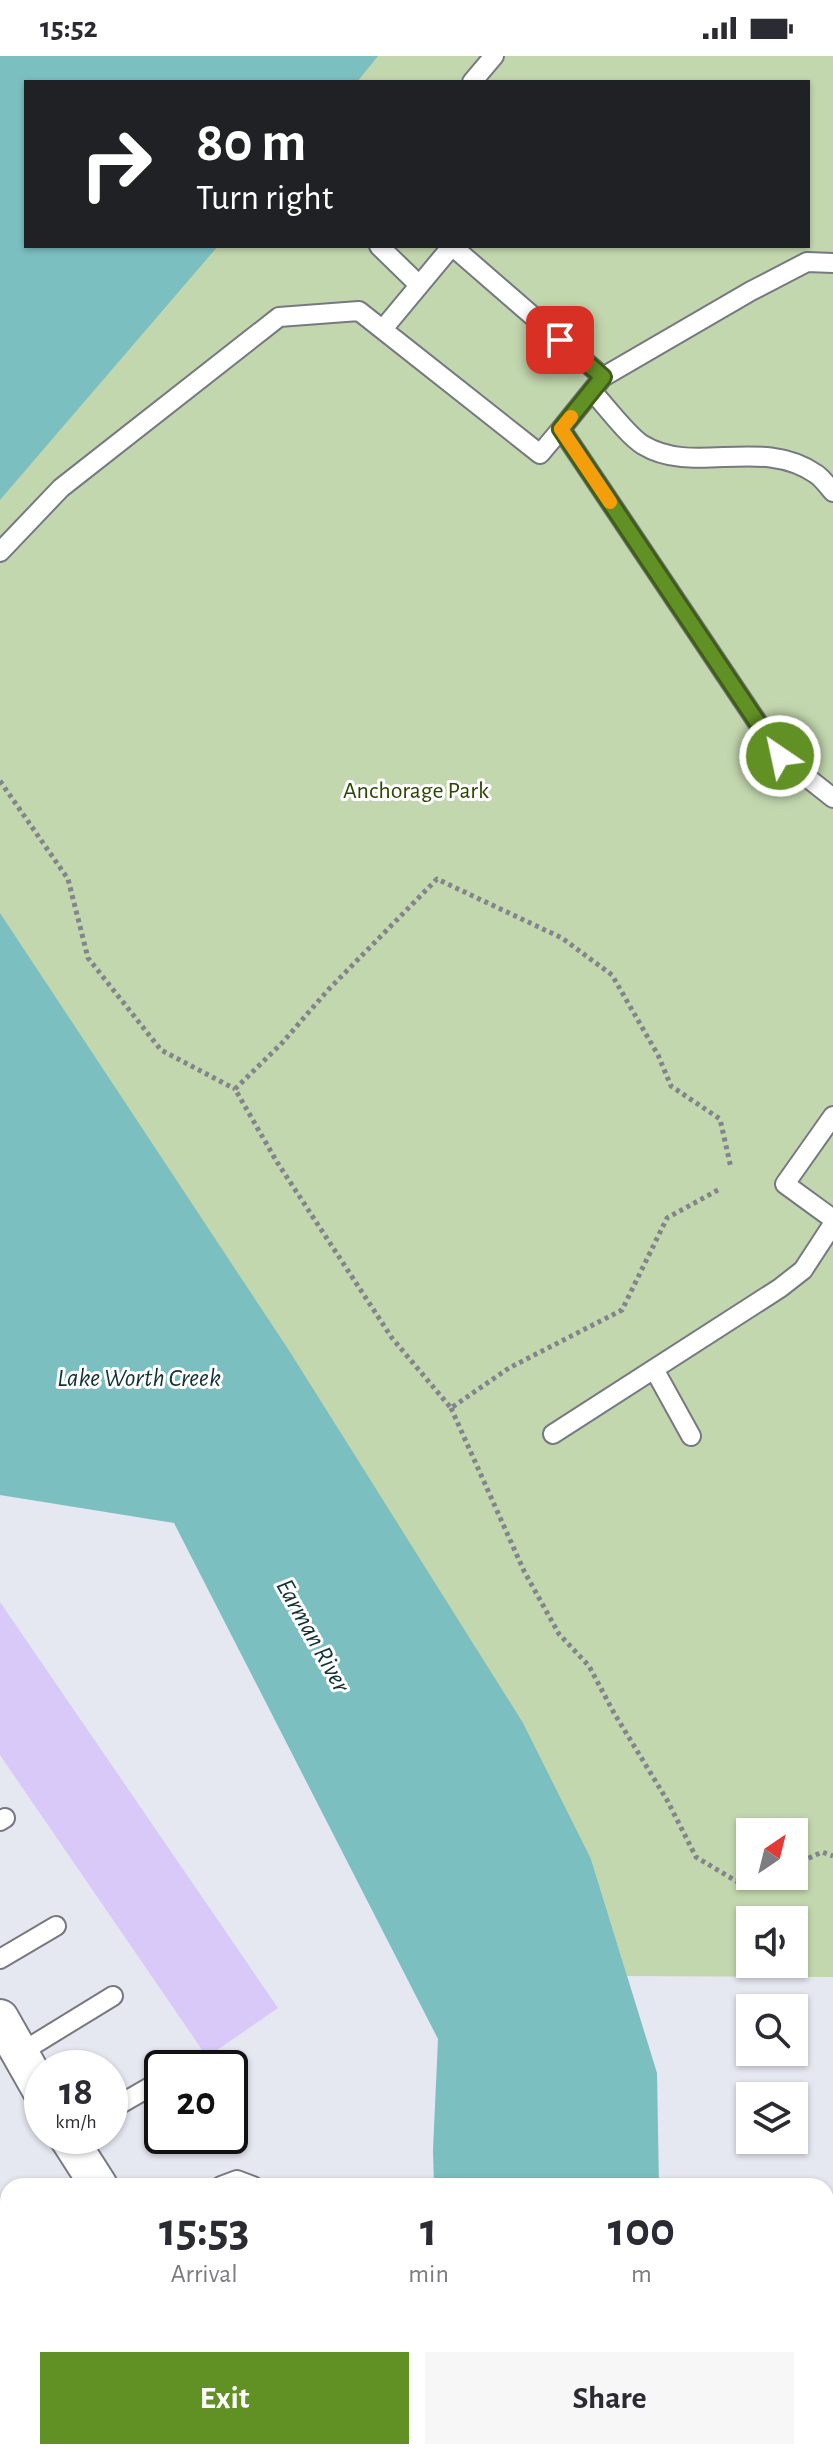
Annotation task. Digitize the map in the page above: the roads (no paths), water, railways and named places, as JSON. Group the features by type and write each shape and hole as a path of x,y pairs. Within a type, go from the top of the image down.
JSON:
{"street":[{"path":"0,2018 24,2060"},
{"path":"79,2154 94,2178"}],"lane":[{"path":"474,80 494,56"},
{"path":"381,248 418,284"},
{"path":"383,329 450,248"},
{"path":"454,248 598,384 641,445 668,455 695,458 754,455 786,459 817,474 833,492"},
{"path":"0,552 61,488 279,317 359,311 540,454 598,384 751,291 807,262 833,263"},
{"path":"561,429 780,756 833,798"},
{"path":"553,1434 780,1288 803,1270 833,1221 785,1184 833,1116"},
{"path":"654,1369 691,1436"},
{"path":"0,1959 56,1926"},
{"path":"20,2053 113,1996"}],"water":[{"path":"0,56 378,56 359,80 24,80 24,248 216,248 0,500"},
{"name":"Lake Worth Creek","path":"0,913 290,1352 523,1723 591,1859 657,2073 659,2178 434,2178 438,2039 174,1523 0,1495"}],"park label":[{"name":"Anchorage Park","path":"416,790"}],"water label":[{"name":"Earman River","path":"314,1635"}]}
